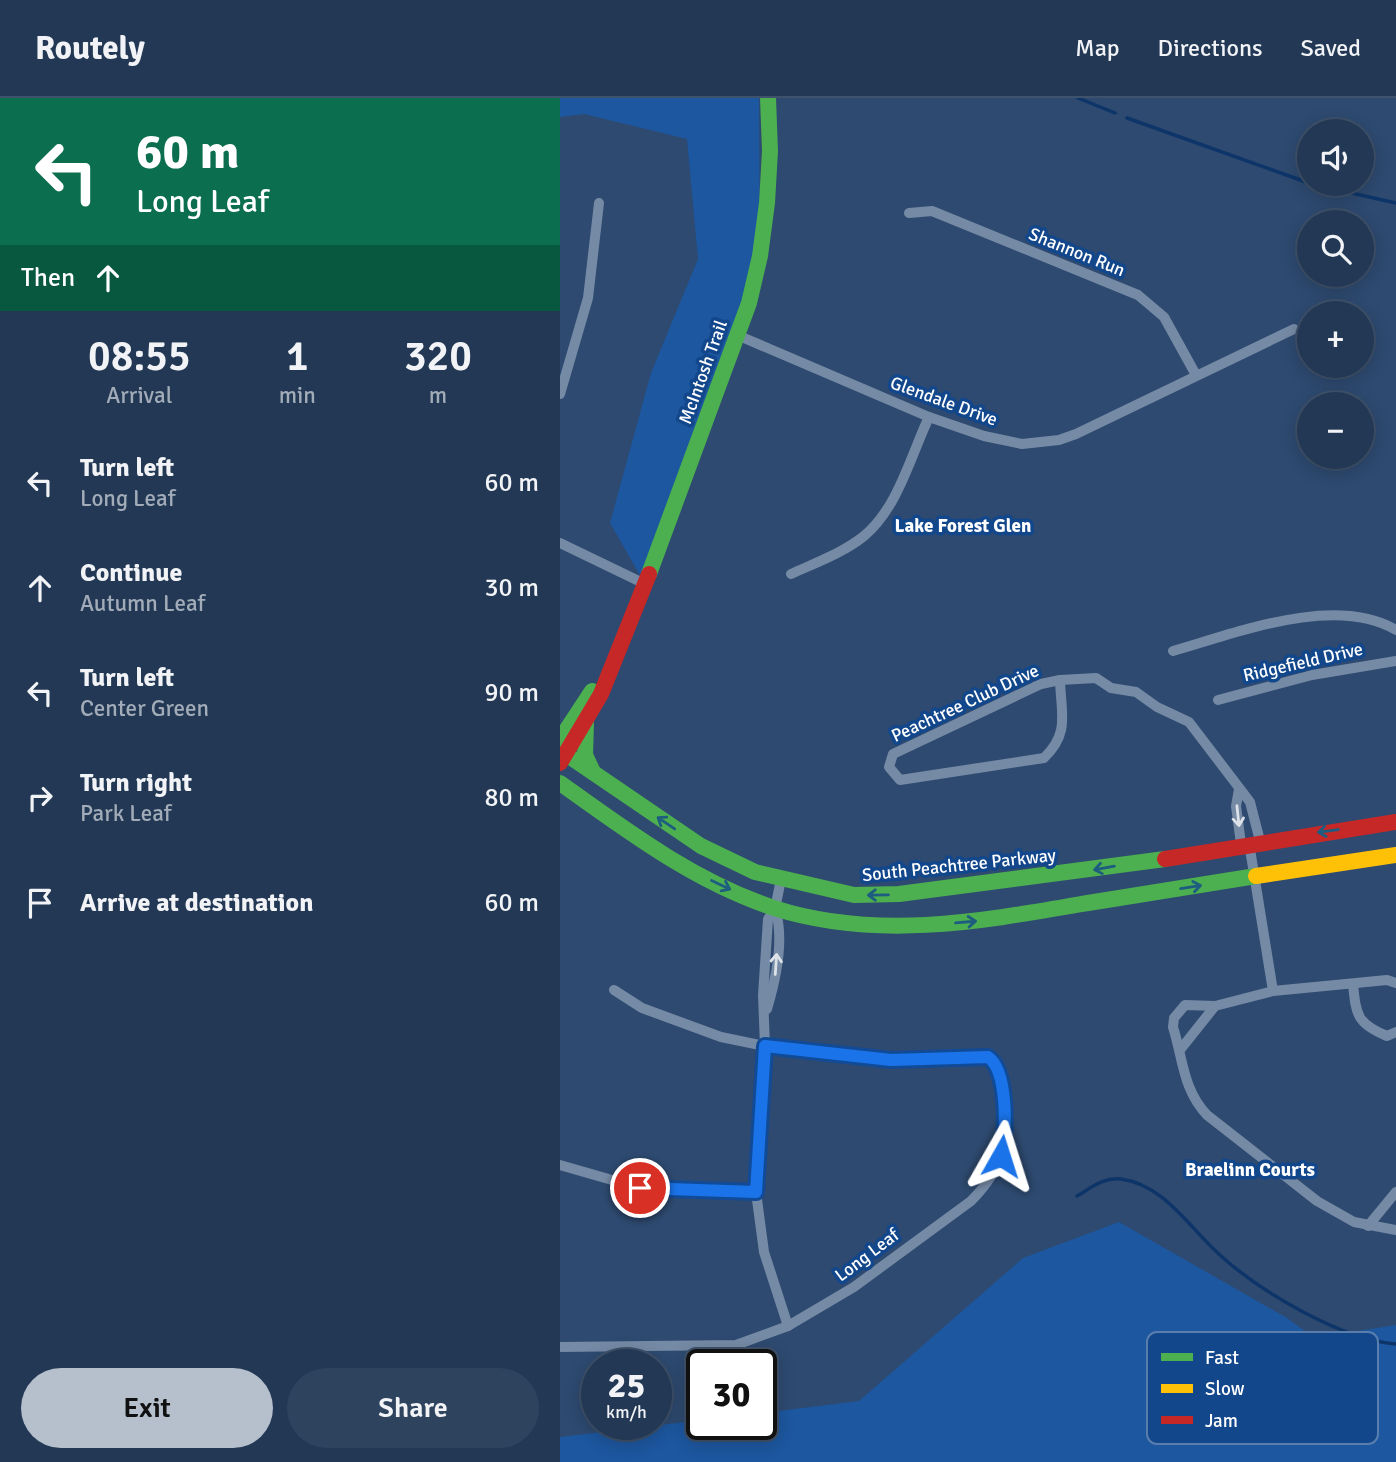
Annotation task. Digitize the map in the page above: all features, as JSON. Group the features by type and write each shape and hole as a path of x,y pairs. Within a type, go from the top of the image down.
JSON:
{"main road":[{"name":"McIntosh Trail","path":"561,752 618,647 645,584 737,335 760,256 767,203 770,151 768,98"},
{"path":"560,722 584,714 585,755 593,772"},
{"name":"South Peachtree Parkway","path":"561,752 701,846 755,872 854,895 899,894 1076,873 1250,843 1396,822"},
{"path":"560,783 659,852 718,884 775,909 839,924 968,922 1396,855"},
{"path":"560,801 572,800 590,805"}],"street":[{"path":"560,394 588,298 599,204"},
{"name":"Shannon Run","path":"909,213 932,211 1138,295 1164,317 1196,375"},
{"name":"Glendale Drive","path":"737,335 929,417 1003,442 1040,443 1076,434 1294,329"},
{"path":"791,574 846,548 877,522 888,508 929,417"},
{"path":"560,543 645,584"},
{"path":"1173,651 1279,621 1337,615 1377,621 1396,630"},
{"name":"Ridgefield Drive","path":"1218,701 1312,675 1396,661"},
{"name":"Peachtree Club Drive","path":"1060,680 1062,729 1059,744 1044,758 900,780 889,767 893,754 1041,684 1060,680 1096,678 1111,688 1136,692 1157,707 1189,722 1250,802 1250,843"},
{"path":"1239,789 1236,806 1250,843 1273,991"},
{"path":"781,879 775,909 779,922 775,983 764,1019 765,1046 756,1192 764,1252 788,1326"},
{"path":"1396,983 1387,980 1273,991 1215,1006 1191,1004 1179,1009 1173,1027 1187,1086 1195,1102 1207,1115 1317,1201 1368,1226 1396,1230"},
{"path":"1353,984 1358,1018 1370,1029 1387,1036 1396,1032"},
{"path":"614,990 642,1008 698,1029 765,1046"},
{"path":"1180,1050 1215,1006"},
{"name":"Long Leaf","path":"560,1347 736,1345 788,1326 854,1287 971,1201 995,1171 1006,1140 1001,1086 994,1061 988,1057 891,1060 765,1046"},
{"path":"560,1165 640,1188 756,1192"},
{"path":"1368,1226 1396,1192"}],"shaded area":[{"path":"560,98 759,98 760,256 645,584 610,523 651,373 698,259 687,139 584,114 560,117"},
{"path":"1119,1222 1287,1318 1306,1332 1147,1332 1147,1444 1378,1444 1378,1332 1352,1332 1396,1325 1396,1462 560,1462 560,1437 581,1434 581,1440 672,1440 672,1424 686,1422 686,1440 777,1440 777,1411 859,1401 1023,1258"}],"waterway":[{"path":"1078,98 1115,113"},
{"path":"1127,118 1297,179"},
{"path":"1365,196 1396,203"},
{"path":"1077,1196 1098,1183 1121,1179 1151,1190 1176,1210 1238,1270 1280,1299 1347,1332"},
{"path":"1378,1341 1396,1344"}],"traffic: fast":[{"path":"649,574 749,303 760,256 767,203 770,151 768,98"},
{"path":"560,740 592,691"},
{"path":"586,724 585,755 593,772"},
{"path":"560,750 701,846 755,872 854,895 899,894 1165,859"},
{"path":"560,783 662,854 717,884 774,908 852,924 931,925 970,921 1256,876"}],"traffic: slow":[{"path":"1256,876 1396,855"}],"traffic: jam":[{"path":"560,763 601,694 649,574"},
{"path":"1165,859 1396,822"}],"district":[{"name":"Lake Forest Glen","path":"963,525"},
{"name":"Braelinn Courts","path":"1250,1169"}],"route":[{"path":"640,1188 756,1192 765,1046 891,1060 988,1057 998,1067 1001,1086 1006,1140 1001,1156"}]}
